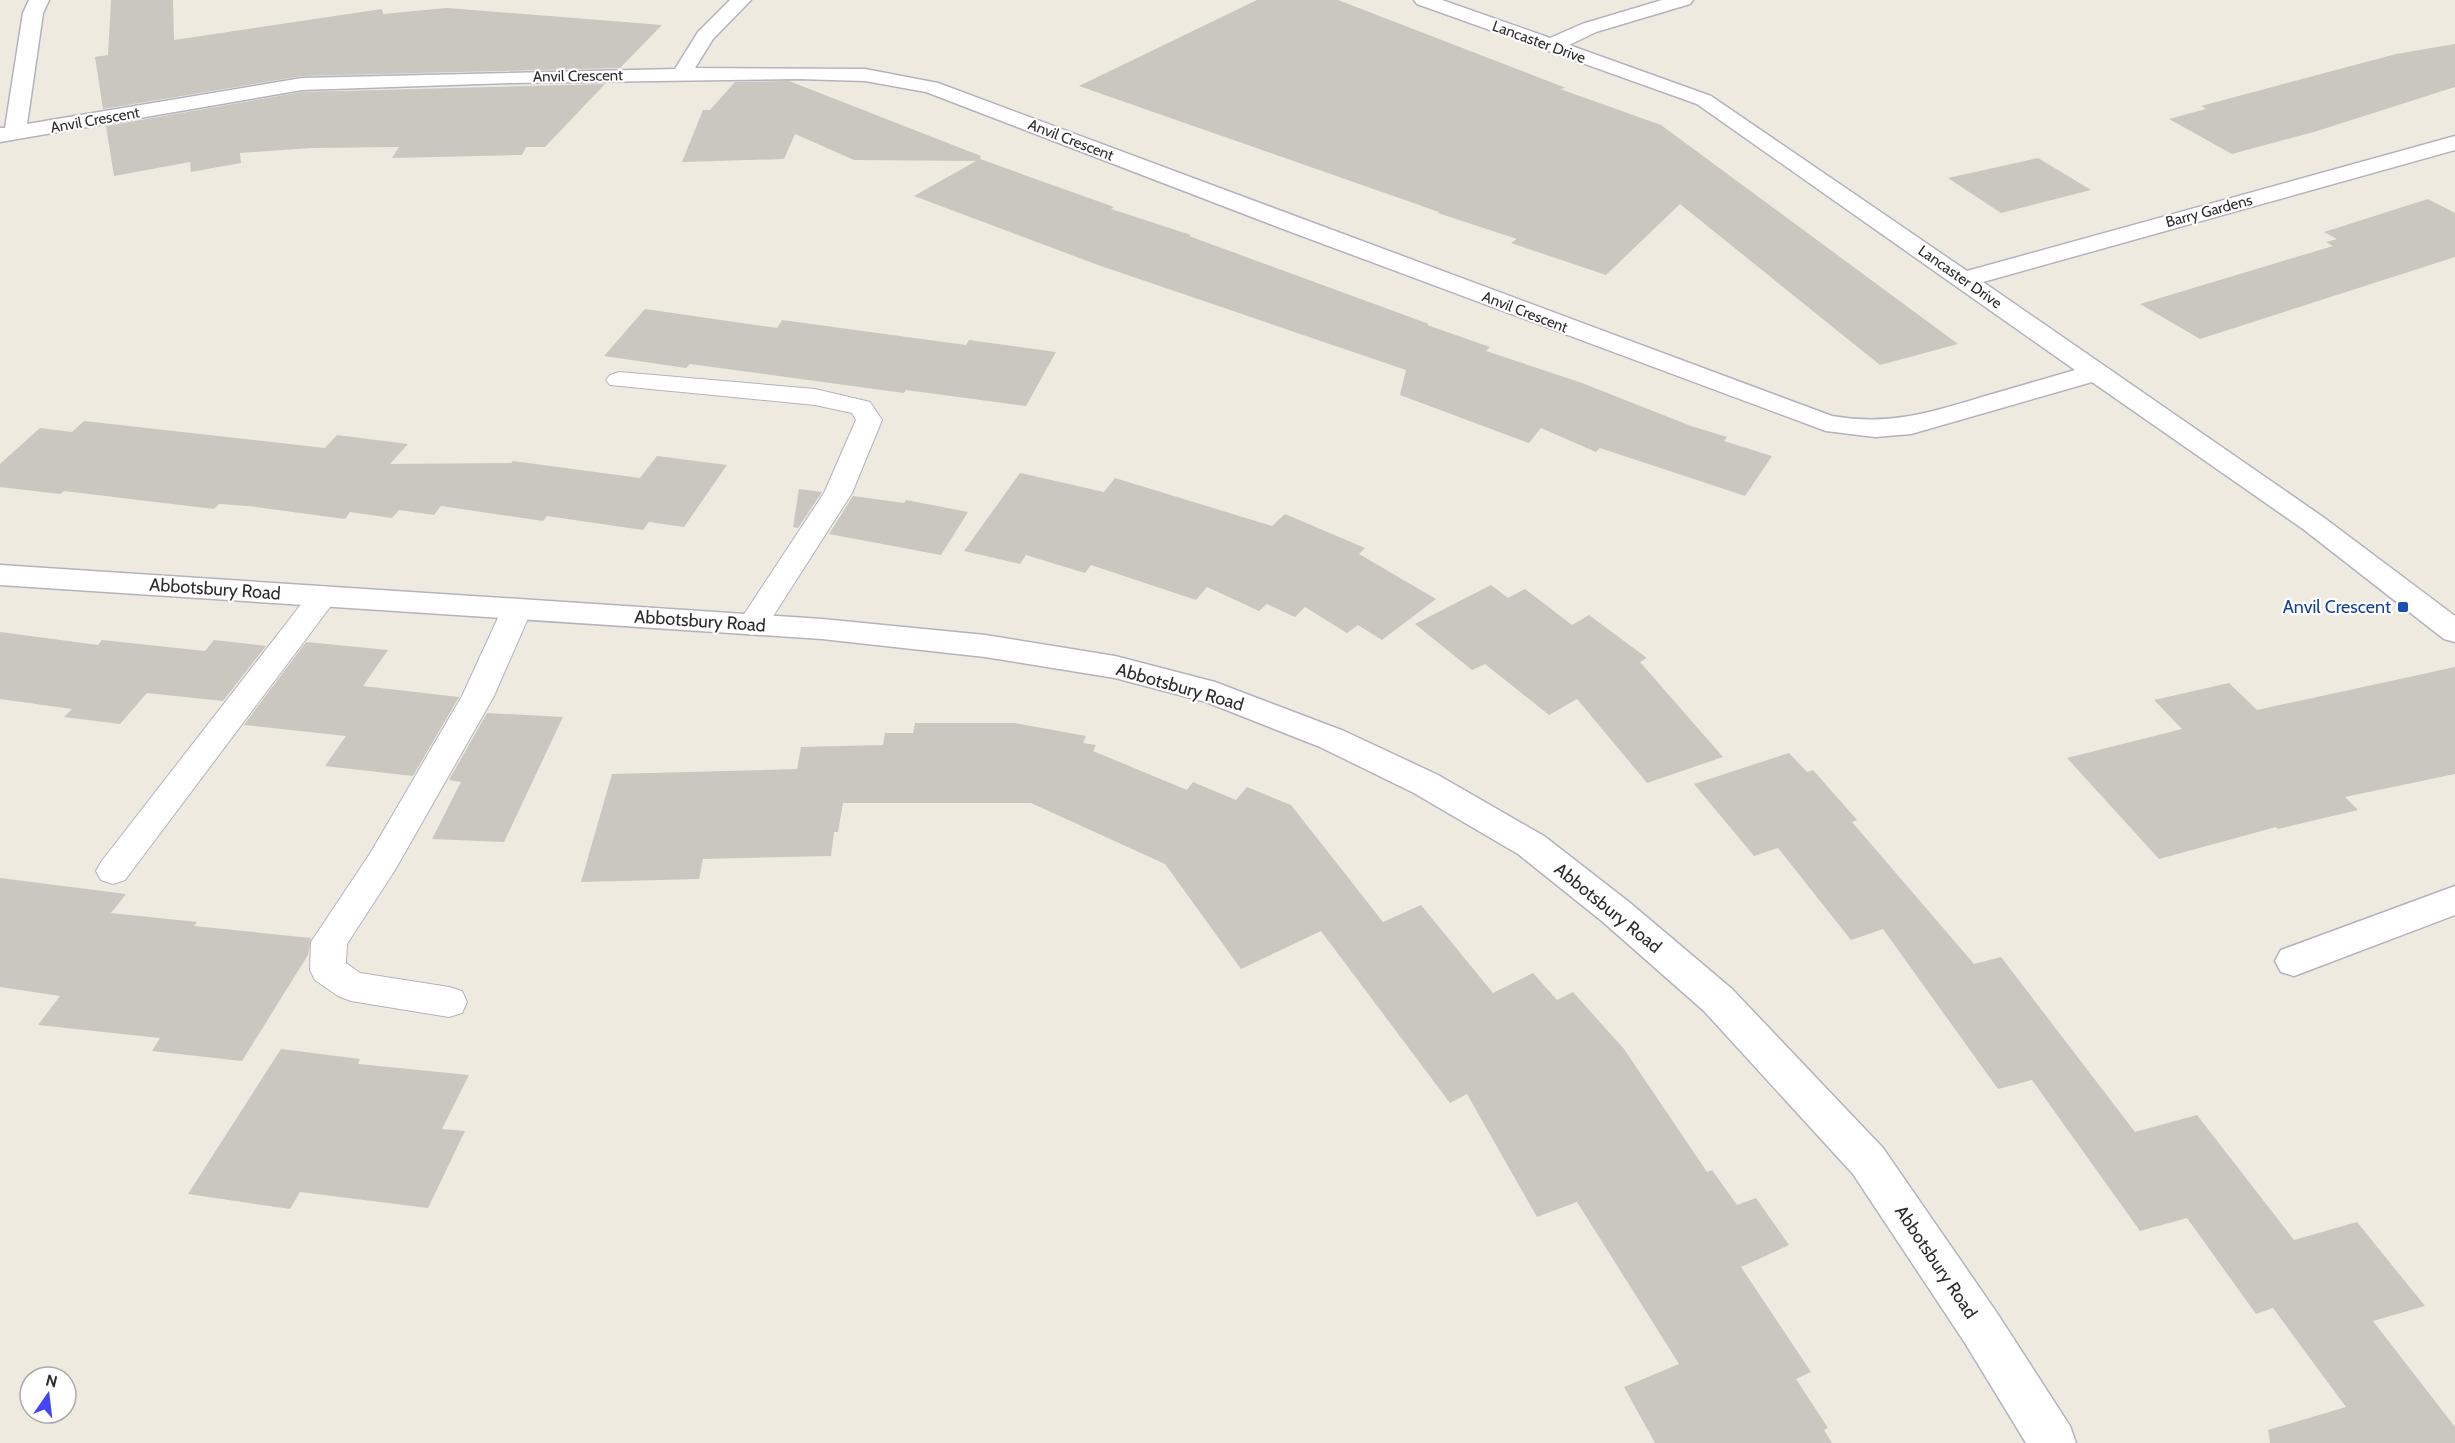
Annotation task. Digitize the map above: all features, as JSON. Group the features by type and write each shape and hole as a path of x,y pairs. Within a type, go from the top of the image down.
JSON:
{"street":[{"path":"7,135 33,14 39,0"},
{"path":"681,75 705,36 741,0"},
{"name":"Lancaster Drive","path":"1424,0 1704,100 2313,523 2455,632"},
{"path":"1550,46 1589,28 1683,0"},
{"name":"Anvil Crescent","path":"7,135 302,84 681,75 865,75 931,87 1336,241 1826,423 1862,430 1897,429 2096,372"},
{"name":"Barry Gardens","path":"1964,280 2455,143"},
{"name":"Abbotsbury Road","path":"0,575 822,629 985,646 1115,667 1215,693 1332,739 1426,783 1531,845 1616,912 1718,1000 1868,1161 1981,1328 2054,1443"},
{"path":"2294,962 2455,900"}],"lane":[{"path":"619,380 814,397 861,407 868,420 838,493 752,625"},
{"path":"113,871 323,596"},
{"path":"449,1002 351,986 328,970 329,942 383,861 478,696 517,609"}],"building":[{"path":"111,0 173,0 174,40 382,9 383,14 447,8 662,25 620,68 302,76 103,109 95,57 108,55"},
{"path":"1257,0 1338,0 1566,88 1560,89 1661,125 1958,344 1880,365 1680,204 1606,275 1511,243 1517,239 1079,86"},
{"path":"2455,44 2455,87 2317,131 2232,154 2169,119 2206,109 2201,106 2396,54"},
{"path":"789,81 981,156 980,159 1114,207 1111,209 1191,235 1189,236 1490,347 1486,351 1582,383 1691,426 1727,437 1724,441 1772,456 1745,496 1600,448 1596,452 1541,428 1529,443 1400,395 1406,370 1098,265 914,196 976,161 854,160 795,134 784,159 682,162 703,110 710,110 735,82"},
{"path":"605,84 545,147 526,147 522,155 392,158 399,147 311,148 240,153 241,163 191,172 190,162 114,176 106,126 302,92"},
{"path":"2038,158 2091,190 2001,213 1948,178"},
{"path":"2428,199 2455,213 2455,257 2200,339 2140,304 2333,246 2326,242 2337,239 2324,232"},
{"path":"645,309 777,328 782,320 966,345 969,340 1056,352 1026,406 906,390 904,393 690,364 686,368 604,356"},
{"path":"84,421 325,448 337,435 408,444 390,464 511,463 513,461 640,478 657,456 727,465 684,527 649,522 643,530 547,516 543,521 441,506 434,515 399,510 392,518 350,512 345,519 248,506 219,504 214,509 64,491 60,494 0,487 0,464 40,428 72,432"},
{"path":"1020,473 1104,492 1115,478 1272,526 1285,514 1365,548 1359,554 1436,599 1382,640 1358,625 1347,633 1305,607 1295,617 1267,604 1259,611 1207,587 1196,600 1091,565 1085,573 1026,555 1020,564 964,551"},
{"path":"799,489 822,492 798,528 793,527"},
{"path":"853,496 904,503 906,500 968,512 941,555 829,534"},
{"path":"1491,585 1508,598 1525,589 1572,625 1589,615 1647,658 1640,662 1723,757 1647,783 1577,699 1549,715 1485,664 1472,670 1415,624"},
{"path":"0,632 98,645 102,640 205,651 214,640 266,646 223,701 147,693 120,724 64,717 72,709 0,699"},
{"path":"306,642 388,650 363,686 459,697 413,776 325,766 346,736 244,725"},
{"path":"2455,667 2455,774 2345,797 2358,810 2278,829 2276,827 2159,859 2067,758 2182,729 2154,700 2229,683 2257,710"},
{"path":"487,713 563,717 504,842 432,839 461,782 449,780"},
{"path":"915,723 1015,723 1086,736 1083,743 1096,745 1093,751 1187,790 1193,782 1236,800 1247,787 1291,805 1383,922 1421,905 1493,993 1533,973 1557,1000 1573,992 1624,1049 1707,1172 1712,1170 1737,1205 1756,1198 1789,1245 1741,1267 1811,1372 1796,1379 1828,1428 1824,1430 1832,1443 1655,1443 1624,1387 1679,1364 1577,1202 1537,1217 1467,1094 1450,1103 1321,931 1241,969 1165,864 1031,803 843,803 838,832 834,832 831,856 703,859 699,879 581,882 612,774 797,769 801,747 883,745 885,733 913,733"},
{"path":"1789,753 1807,772 1813,770 1857,820 1852,822 1974,964 2001,957 2135,1132 2197,1115 2294,1240 2357,1222 2425,1306 2373,1321 2455,1427 2455,1443 2270,1443 2268,1430 2346,1407 2273,1308 2256,1314 2187,1218 2140,1231 2032,1080 1998,1089 1883,929 1851,940 1778,848 1754,856 1694,784"},
{"path":"0,878 126,894 111,913 197,922 194,926 311,938 308,955 242,1061 152,1051 160,1038 38,1025 60,996 0,987"},
{"path":"281,1049 360,1059 358,1064 469,1075 442,1129 465,1131 428,1208 300,1192 290,1209 188,1194"}],"place":[{"name":"Anvil Crescent","path":"2403,607"}]}
